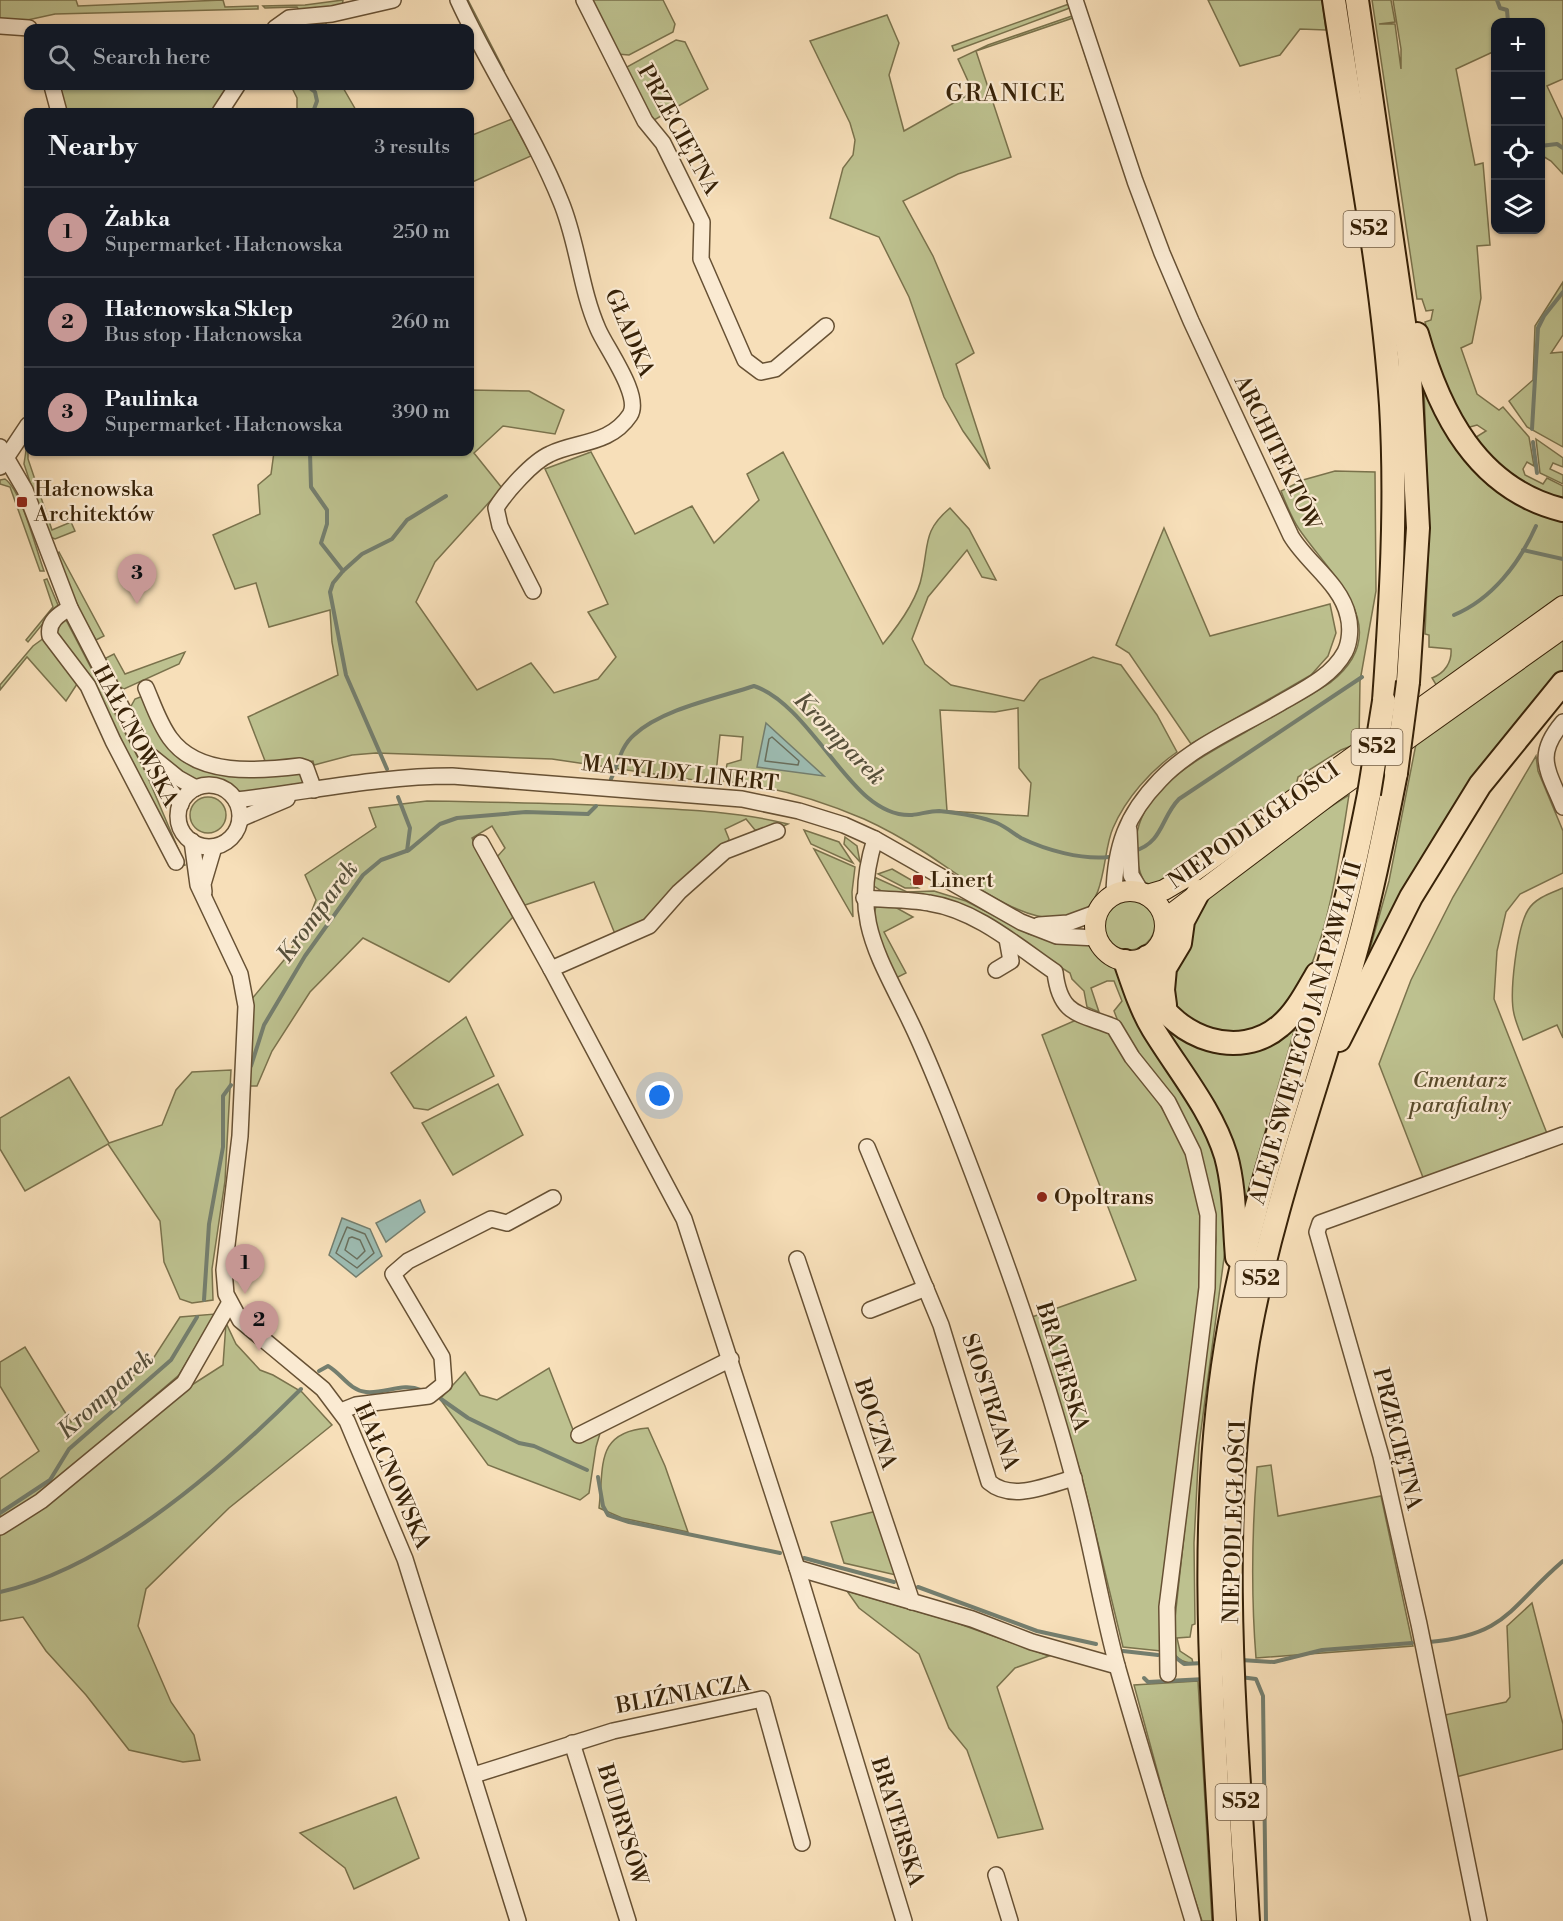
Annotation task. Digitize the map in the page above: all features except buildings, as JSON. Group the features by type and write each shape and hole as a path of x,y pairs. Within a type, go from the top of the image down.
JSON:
{"highway":[{"name":"ALEJE ŚWIĘTEGO JANA PAWŁA II","path":"1238,1279 1257,1201 1334,947 1352,878 1369,794 1384,700 1393,580 1391,404 1384,328 1334,0"},
{"name":"ALEJE ŚWIĘTEGO JANA PAWŁA II","path":"1312,1095 1359,942 1396,773 1408,682 1418,528 1409,357 1357,0"},
{"path":"1396,258 1432,381 1460,437 1485,467 1500,479 1526,496 1563,510"},
{"path":"1312,1095 1411,897 1480,785 1563,683"},
{"path":"1167,1012 1163,990 1165,969 1180,944 1184,921 1199,891"},
{"path":"1136,959 1153,993 1181,1028 1218,1042 1238,1044 1260,1038 1280,1026 1297,1007 1334,947"},
{"path":"1136,959 1135,992 1151,1026 1209,1117 1225,1156 1233,1191 1238,1279"},
{"name":"NIEPODLEGŁOŚCI","path":"1221,1654 1230,1583 1233,1468 1249,1341 1276,1217 1312,1095"},
{"name":"NIEPODLEGŁOŚCI","path":"1225,1921 1221,1654 1208,1552 1219,1388 1238,1279"},
{"name":"NIEPODLEGŁOŚCI","path":"1222,1685 1248,1921"}],"main road":[{"name":"NIEPODLEGŁOŚCI","path":"1145,894 1164,890 1186,877 1563,606"},
{"name":"NIEPODLEGŁOŚCI","path":"1165,919 1199,891 1563,628"},
{"path":"1123,891 1145,894 1159,905 1165,919 1164,937 1154,952 1136,959 1105,950 1097,938 1095,924 1098,912 1114,894 1123,891"}],"street":[{"path":"280,24 289,18 332,14 393,0"},
{"name":"GŁADKA","path":"458,0 470,24"},
{"name":"PRZECIĘTNA","path":"584,0 645,121 663,142 702,222 701,259 745,360 761,372 775,369 826,326"},
{"name":"ARCHITEKTÓW","path":"1075,0 1135,182 1191,321 1291,536 1300,552 1340,597 1348,615 1350,633 1346,650 1333,668 1312,685 1191,754 1161,778 1144,798 1118,846 1114,894"},
{"path":"0,26 24,28"},
{"name":"GŁADKA","path":"474,31 562,203 591,310 629,389 633,405 630,415 618,428 597,441 547,455 504,494 496,508 500,526 533,591"},
{"path":"53,90 58,108"},
{"path":"223,108 234,90"},
{"path":"2,457 24,430"},
{"name":"HAŁCNOWSKA","path":"2,457 25,490 70,608 159,777 181,804"},
{"name":"HAŁCNOWSKA","path":"70,608 54,620 48,630 50,636 88,686 113,741 176,862"},
{"path":"146,688 171,739 191,757 216,766 239,769 300,766 306,768 307,791"},
{"path":"1563,722 1549,738 1545,763 1563,807"},
{"name":"HAŁCNOWSKA","path":"146,752 178,778 196,788"},
{"name":"MATYLDY LINERT","path":"236,800 404,776 452,776 742,799 799,811 844,825 875,839 1008,915 1030,925 1057,936 1097,938"},
{"path":"214,785 222,788 236,800 240,819 232,837 214,847 192,842 186,836 179,821 181,804 196,788 214,785"},
{"name":"MATYLDY LINERT","path":"240,819 307,791"},
{"name":"ARCHITEKTÓW","path":"1129,824 1128,851 1131,875 1145,894"},
{"path":"551,969 649,926 680,892 725,851 777,831"},
{"name":"BRATERSKA","path":"875,839 865,878 864,898 868,926 878,954 926,1053 998,1241 1074,1478 1117,1666 1193,1921"},
{"path":"0,1527 41,1501 184,1383 229,1304 224,1270 240,1136 246,1006 240,974 207,910 194,871 192,842"},
{"name":"BRATERSKA","path":"482,843 684,1219 731,1359 904,1921"},
{"path":"207,910 203,884 214,847"},
{"path":"864,898 928,902 948,907 1007,939 1055,972 1057,990 1066,1006 1078,1016 1114,1027 1132,1057 1168,1102 1193,1152 1208,1215 1207,1288 1167,1607 1168,1674"},
{"path":"902,901 921,912"},
{"name":"MATYLDY LINERT","path":"1030,925 1068,923 1098,912"},
{"path":"996,970 1011,961 1007,939"},
{"name":"PRZECIĘTNA","path":"1479,1921 1419,1624 1381,1456 1317,1232 1320,1223 1563,1135"},
{"name":"SIOSTRZANA","path":"867,1146 941,1325 989,1482 999,1490 1013,1493 1074,1478"},
{"path":"341,1411 356,1405 429,1396 444,1384 442,1357 393,1274 408,1261 491,1219 507,1222 553,1198"},
{"name":"BOCZNA","path":"797,1260 912,1602"},
{"path":"870,1310 926,1288"},
{"name":"HAŁCNOWSKA","path":"229,1304 251,1331 323,1389 341,1411 405,1558 518,1921"},
{"path":"579,1435 731,1359"},
{"path":"796,1568 972,1619 1032,1642 1117,1666"},
{"name":"BLIŹNIACZA","path":"474,1775 613,1731 762,1699 802,1843"},
{"name":"BUDRYSÓW","path":"572,1743 628,1921"},
{"path":"996,1875 1010,1921"}],"green space":[{"path":"0,0 76,0 78,6 223,0 225,7 258,6 258,9 55,14 23,21 0,22"},
{"path":"343,0 342,9 302,14 297,7 265,8 263,6 305,5"},
{"path":"462,0 468,0 504,70 497,68"},
{"path":"588,0 663,0 675,24 673,32 629,55 617,54"},
{"path":"1208,0 1322,0 1326,30 1300,29 1280,55 1240,66"},
{"path":"1372,0 1391,0 1395,22 1379,24 1395,24 1401,69 1401,49 1393,0 1563,0 1563,79 1547,86 1563,120 1563,174 1545,157 1545,18 1491,18 1491,53 1456,69 1475,165 1483,163 1490,245 1477,246 1481,298 1472,343 1461,348 1477,394 1499,410 1503,407 1529,437 1534,466 1527,462 1523,469 1525,475 1543,484 1547,478 1563,486 1563,503 1518,484 1473,439 1486,431 1477,425 1466,428 1442,376 1425,322 1431,320 1433,310 1426,311 1422,299 1417,299"},
{"path":"1069,4 1071,7 1067,9 954,51 952,46"},
{"path":"887,15 899,43 889,75 904,131 973,92 958,59 988,45 1075,15 1097,76 1093,79 1073,18 976,51 1011,157 958,174 903,201 933,256 974,353 956,364 990,469 963,431 944,397 909,297 879,237 830,218 843,168 853,155 855,140 850,123 810,41"},
{"path":"324,19 326,24 287,24"},
{"path":"676,40 685,42 708,89 649,123 625,68"},
{"path":"57,90 228,90 217,108 62,108"},
{"path":"293,90 344,90 355,108 297,108 297,98"},
{"path":"512,119 531,156 474,181 474,134"},
{"path":"1563,282 1563,335 1551,353 1563,352 1563,447 1527,427 1509,401 1533,380 1535,326"},
{"path":"1424,387 1439,414 1563,517 1563,599 1438,688 1432,678 1447,666 1451,649 1429,647 1429,635 1425,634 1429,536"},
{"path":"474,390 529,391 564,410 555,434 503,426 474,453"},
{"path":"1536,439 1563,458 1563,467 1553,463 1550,469 1563,475 1563,484 1540,473"},
{"path":"591,452 635,534 692,506 714,543 759,500 747,474 783,452 883,644 912,602 920,584 928,538 935,524 950,508 969,529 996,580 982,577 967,550 928,597 912,639 925,664 951,685 1024,701 1040,680 1093,657 1121,665 1157,715 1177,752 1158,767 1140,786 1118,817 1110,838 1095,898 1088,908 1079,914 1061,919 1041,917 998,900 902,839 847,812 778,790 724,781 727,764 741,760 743,737 720,735 715,783 552,759 376,753 352,755 314,765 313,761 267,766 248,717 338,675 332,642 330,610 269,627 256,583 235,589 213,535 260,514 258,485 271,474 273,456 474,456 474,453 502,488 435,562 416,602 477,690 531,663 554,693 598,679 616,657 588,612 608,604 545,469","holes":["1018,708 1019,768 1031,783 1028,816 947,811 940,710 995,712"]},
{"path":"25,456 28,456 52,530 71,522 75,531 55,539 48,536 24,464"},
{"path":"1335,471 1375,472 1376,591 1360,681 1359,743 1341,750 1298,777 1296,786 1187,870 1152,885 1144,882 1136,855 1137,831 1146,809 1160,790 1179,773 1222,745 1331,682 1350,662 1359,642 1358,622 1352,603 1299,529 1281,491 1303,480"},
{"path":"5,479 17,495 23,508 44,571 40,571 10,487 0,484 0,480"},
{"path":"1164,528 1210,636 1330,604 1336,633 1328,656 1311,675 1191,744 1129,653 1116,645"},
{"path":"59,552 104,636 96,640 77,608 55,555"},
{"path":"47,579 58,605 28,642 26,640 53,607 44,580"},
{"path":"62,620 66,620 146,773 185,865 182,866 55,630"},
{"path":"1563,637 1563,671 1554,681 1358,992 1389,881 1416,744"},
{"path":"44,638 79,681 66,701 27,657 0,690 0,685 33,646"},
{"path":"185,652 179,664 124,689 118,686 104,659 114,654 125,674"},
{"path":"143,696 190,760 299,770 303,782 301,785 238,793 222,783 190,780 155,753 130,708 135,699"},
{"name":"Cmentarz parafialny","path":"1536,756 1538,771 1563,831 1563,873 1520,894 1506,912 1497,951 1494,999 1548,1136 1424,1180 1379,1064 1411,980 1453,897"},
{"path":"1349,795 1336,876 1322,935 1301,987 1287,1007 1266,1025 1241,1033 1207,1028 1187,1018 1172,1001 1169,983 1175,962 1202,902 1217,887"},
{"path":"208,797 221,802 226,815 221,828 208,833 195,828 190,815 195,802"},
{"path":"427,801 680,809 746,816 788,824 777,829 755,830 746,819 725,829 729,839 726,847 643,920 615,934 594,882 522,906 496,858 505,848 492,826 472,838 514,916 449,982 363,938 310,992 272,1051 257,1086 249,1086 251,1000 284,960 305,928 316,900 305,875 376,827 369,808"},
{"path":"804,830 839,842 853,863 811,844"},
{"path":"845,837 857,846 860,862 844,844"},
{"path":"814,849 855,867 852,892 853,917"},
{"path":"892,869 913,881 911,884 918,888 905,888 878,874"},
{"path":"872,876 907,892 934,891 966,901 1029,934 1047,939 1086,943 1117,966 1187,1094 1219,1162 1226,1243 1199,1445 1194,1543 1195,1624 1192,1625 1190,1637 1177,1638 1180,1651 1192,1659 1193,1663 1178,1659 1172,1646 1216,1240 1213,1202 1198,1148 1122,1032 1114,1011 1122,1001 1114,981 1107,981 1091,988 1099,1012 1087,1007 1084,991 1072,979 1070,973 984,919 883,892 874,886"},
{"path":"1563,888 1563,1038 1557,1025 1523,1040 1513,1004 1513,977 1520,931 1528,910 1535,902"},
{"path":"1129,898 1139,900 1147,906 1153,914 1155,924 1153,934 1147,942 1139,948 1129,950 1119,948 1111,942 1105,934 1103,924 1105,914 1111,906 1119,900"},
{"path":"877,905 895,907 913,917 884,932 906,973 896,978 877,932 875,913"},
{"path":"466,1017 494,1076 428,1110 414,1108 391,1073"},
{"path":"1083,1017 1114,1027 1179,1137 1194,1175 1202,1215 1198,1303 1161,1651 1123,1647 1082,1477 1032,1317 1136,1280 1042,1035"},
{"path":"1163,1019 1195,1045 1297,1021 1244,1205 1158,1023"},
{"path":"231,1070 225,1181 212,1269 213,1300 192,1303 180,1299 164,1262 160,1221 108,1144 25,1191 0,1149 0,1118 69,1077 109,1143 162,1125 176,1090 192,1072"},
{"path":"498,1084 523,1135 453,1175 422,1123"},
{"path":"215,1314 179,1375 95,1447 223,1365 226,1323 236,1344 260,1370 302,1392 332,1425 229,1508 146,1589 138,1626 171,1702 194,1735 200,1760 183,1762 129,1750 86,1695 46,1651 23,1617 0,1621 0,1479 39,1451 0,1386 0,1362 25,1347 71,1422 91,1404 149,1365 180,1317"},
{"path":"549,1368 577,1440 601,1430 589,1493 580,1500 488,1465 440,1399 465,1372 480,1395 497,1400"},
{"path":"648,1428 665,1466 688,1532 622,1518 599,1508 603,1465 611,1444 619,1436"},
{"path":"1271,1465 1278,1516 1381,1496 1413,1646 1256,1658 1253,1562 1257,1467"},
{"path":"877,1511 896,1575 844,1563 831,1522"},
{"path":"847,1591 954,1622 1049,1656 1015,1668 997,1687 1043,1829 998,1838 967,1750 949,1728 919,1654 859,1608"},
{"path":"1532,1603 1563,1724 1563,1749 1452,1778 1440,1716 1506,1702 1510,1697 1507,1626"},
{"path":"1198,1681 1212,1921 1202,1921 1179,1851 1134,1685"},
{"path":"396,1797 419,1858 354,1889 345,1868 300,1833"}],"water":[{"path":"766,723 824,776 757,767"},
{"path":"420,1200 425,1212 386,1242 376,1223"},
{"path":"342,1218 370,1229 382,1256 356,1277 329,1255"}],"waterway":[{"name":"Kromparek","path":"1497,0 1500,8 1507,10 1508,18"},
{"path":"312,90 317,101 314,108"},
{"name":"Kromparek","path":"1545,145 1557,144 1563,148"},
{"name":"Kromparek","path":"1532,429 1538,328 1544,316 1563,292"},
{"name":"Kromparek","path":"1533,442 1537,473"},
{"path":"310,456 311,487 327,510 327,524 321,543 343,571 333,583 330,592 346,675 387,769"},
{"path":"343,571 362,554 392,539 407,520 446,496"},
{"name":"Kromparek","path":"1454,615 1480,600 1503,579 1513,567 1536,526"},
{"path":"1523,550 1563,559"},
{"name":"Kromparek","path":"1134,851 1151,842 1179,799 1362,677"},
{"name":"Kromparek","path":"611,779 626,744 646,726 691,705 754,686 785,705 854,784 882,808 906,815 939,811 976,817 997,823 1021,838 1052,850 1087,857 1109,857"},
{"path":"398,797 410,828 407,851"},
{"name":"Kromparek","path":"251,1066 264,1025 305,956 363,875 381,860 409,850 440,824 457,818 526,812 588,814 596,806"},
{"name":"Kromparek","path":"204,1300 209,1224 223,1147 223,1096 231,1085"},
{"name":"Kromparek","path":"0,1513 50,1480 69,1449 171,1360 197,1317"},
{"path":"319,1371 328,1366 360,1391 373,1392 407,1387 421,1390"},
{"path":"0,1592 41,1580 82,1561 122,1538 200,1481 237,1450 301,1389"},
{"path":"441,1399 468,1418 519,1443 534,1446 587,1470"},
{"path":"598,1477 603,1506 608,1515 629,1522 780,1553"},
{"path":"804,1558 894,1582"},
{"path":"1429,1642 1476,1633 1492,1625 1506,1616 1563,1561"},
{"path":"918,1587 1037,1631 1096,1644"},
{"path":"1241,1660 1274,1662 1322,1650 1412,1643"},
{"path":"1123,1651 1158,1655"},
{"path":"1175,1657 1184,1664 1203,1663"},
{"path":"1240,1677 1256,1679 1263,1696 1266,1921"},
{"path":"1144,1678 1148,1682 1205,1679"}],"place":[{"name":"Hałcnowska Architektów","path":"22,502"},
{"name":"Paulinka","path":"137,604"},
{"name":"Linert","path":"918,880"},
{"name":"Opoltrans","path":"1042,1197"},
{"name":"Żabka","path":"245,1294"},
{"name":"Hałcnowska Sklep","path":"259,1351"}],"district":[{"name":"GRANICE","path":"1006,94"}]}
